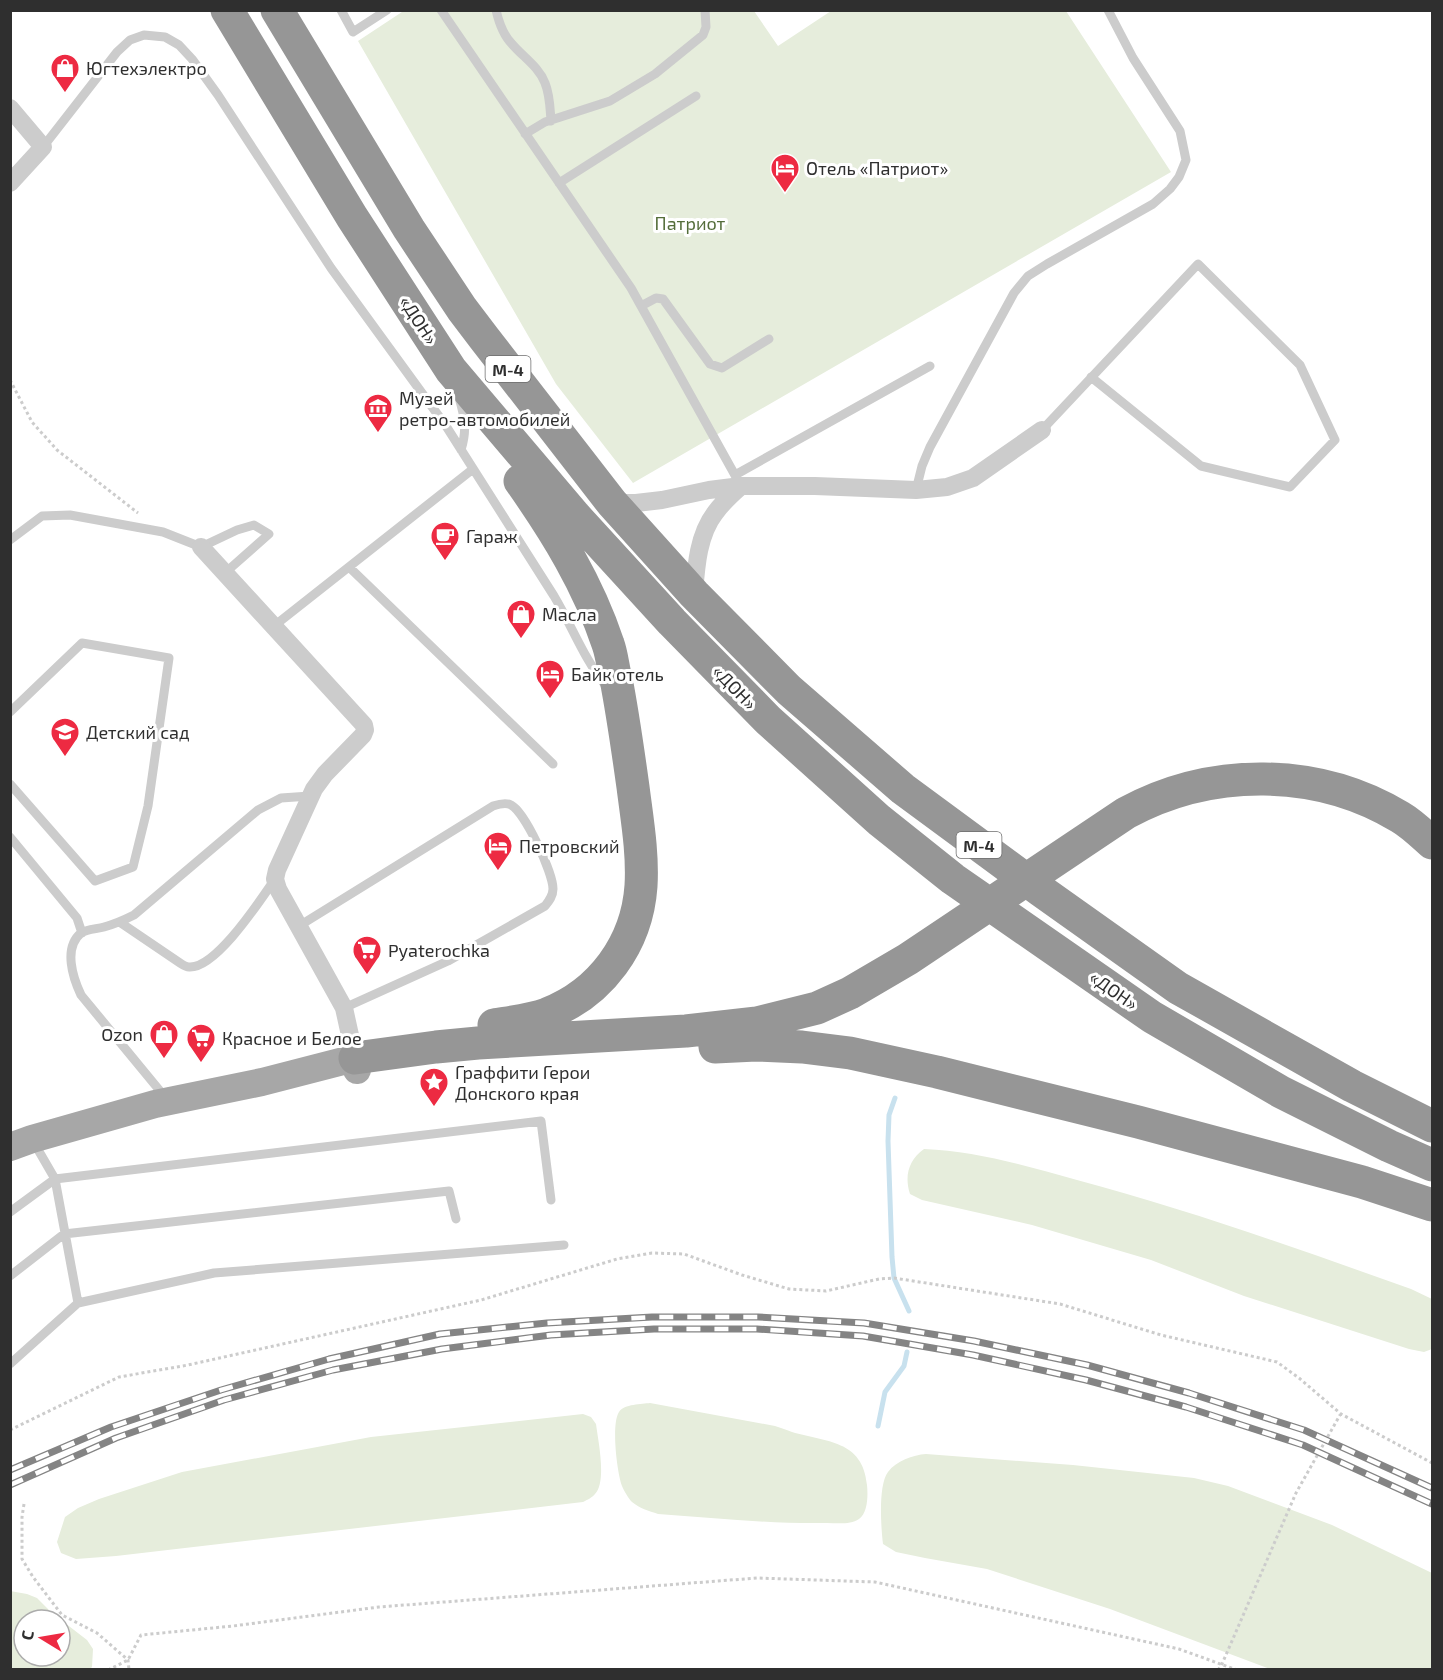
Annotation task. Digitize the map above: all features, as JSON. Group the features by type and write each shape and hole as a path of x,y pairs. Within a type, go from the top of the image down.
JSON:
{"highway":[{"name":"«ДОН»","path":"227,10 352,217 451,370 575,516 672,622 768,720 879,820 953,879 1152,1017 1281,1092 1432,1165"},
{"name":"«ДОН»","path":"278,10 409,229 462,309 612,503 694,594 789,690 903,789 1178,988 1352,1086 1432,1126"},
{"path":"356,1064 393,1045 527,1020 548,1014 571,1002 608,972 620,956 628,940 640,900 640,847 621,704 609,646 591,599 554,530 479,419 451,370"},
{"path":"569,1049 758,1032 821,1018 855,1003 1077,852 1126,813 1147,802 1197,785 1251,779 1299,782 1328,788 1365,799 1402,818 1432,843"},
{"path":"1077,852 1174,805 1203,797 1252,791 1297,795 1327,801 1361,813 1412,843 1432,861"},
{"path":"356,1064 457,1045 686,1031 757,1023 817,1008 911,963"},
{"path":"569,1049 632,1051 756,1045 802,1047 850,1053 1138,1122 1362,1182 1432,1205"},
{"path":"1352,1086 1373,1086 1432,1111"}],"main road":[{"path":"21,1143 168,1102 356,1064 490,1052 569,1049"}],"street":[{"path":"10,108 43,147 10,183"},
{"path":"612,503 662,500 738,481 916,490 947,487 973,478 1042,430"},
{"path":"694,594 699,556 708,525 714,513 738,481"},
{"path":"201,547 364,725 365,730 360,740 325,774 310,796 275,879 278,889 344,1008 356,1064"}],"lane":[{"path":"341,10 353,32 387,10"},
{"path":"441,10 631,288 738,481 930,366"},
{"path":"496,10 502,31 545,82 551,120"},
{"path":"525,134 551,120 610,101 655,74 703,35 706,27 705,10"},
{"path":"916,490 930,447 1014,293 1028,276 1153,204 1170,189 1183,169 1186,160 1180,131 1133,58 1108,10"},
{"path":"43,147 117,52 130,40 144,35 165,38 179,45 218,95 331,268 446,426 554,596 597,676 621,704"},
{"path":"559,183 696,96"},
{"path":"1042,430 1091,377 1198,264 1300,365 1335,440 1290,487 1201,466 1091,377"},
{"path":"641,306 656,298 663,299 710,364 722,368 769,339"},
{"path":"451,370 465,417 466,429 461,450"},
{"path":"274,626 473,469"},
{"path":"10,540 42,516 70,514 163,532 201,547 226,572 269,534 254,525 237,530 201,547"},
{"path":"349,567 553,765"},
{"path":"10,712 82,643 169,658 148,806 133,867 95,881 10,784"},
{"path":"168,1102 81,995 75,983 71,960 75,942 82,933 121,922 134,915 258,810 281,798 310,796"},
{"path":"299,926 493,806 510,804 517,809 531,830 552,881 553,891 545,906 448,961 344,1008"},
{"path":"10,837 77,918 82,933"},
{"path":"121,922 189,967 213,956 234,935 275,879"},
{"path":"10,1212 55,1179 542,1121 551,1200"},
{"path":"21,1143 55,1179 78,1303"},
{"path":"10,1276 64,1234 449,1191 456,1220"},
{"path":"10,1364 78,1303 214,1273 564,1245"}],"path":[{"path":"10,380 32,422 57,450 163,532"},
{"path":"10,1430 119,1377 188,1365 481,1300 617,1260 652,1253 684,1254 789,1289 826,1291 894,1278 1060,1304 1161,1335 1277,1362 1341,1414 1432,1464"},
{"path":"1218,1670 1296,1493 1341,1414"},
{"path":"24,1504 22,1559 33,1577 62,1614 97,1633 128,1660"},
{"path":"129,1670 128,1660 141,1635 233,1626 379,1607 757,1578 875,1582 1179,1648 1237,1670"},
{"path":"108,1670 128,1660"}],"green space":[{"name":"Патриот","path":"405,10 754,11 778,46 831,11 1066,11 1171,172 633,483 556,384 358,41"},
{"path":"924,1149 1001,1160 1161,1204 1411,1289 1432,1299 1432,1349 1424,1352 1409,1349 1244,1296 1151,1260 1032,1225 922,1200 910,1194 908,1174 911,1163"},
{"path":"650,1403 775,1426 841,1445 858,1459 864,1470 867,1504 864,1513 859,1519 848,1523 806,1523 658,1514 641,1508 631,1501 622,1486 618,1470 615,1427 621,1409"},
{"path":"583,1414 591,1417 596,1424 601,1470 599,1488 594,1495 583,1502 116,1556 76,1559 61,1553 57,1542 65,1517 78,1508 182,1472 371,1437"},
{"path":"926,1454 1073,1465 1194,1478 1228,1486 1332,1525 1432,1573 1432,1669 1270,1669 1110,1609 987,1569 896,1552 883,1544 881,1507 885,1478 891,1468 900,1462 910,1457"},
{"path":"10,1591 37,1598 47,1608 12,1608 12,1668 72,1668 72,1628 87,1640 93,1649 90,1669 11,1669"}],"waterway":[{"path":"895,1098 889,1115 888,1141 892,1257 894,1278 909,1311"},
{"path":"878,1426 885,1392 904,1366 907,1352"}],"railway":[{"path":"10,1470 111,1427 221,1390 329,1359 440,1334 547,1323 652,1317 758,1317 864,1323 974,1341 1087,1365 1189,1393 1304,1430 1432,1488"},
{"path":"10,1485 116,1438 224,1400 333,1370 442,1349 551,1335 654,1329 757,1329 863,1336 973,1355 1086,1380 1186,1407 1303,1445 1432,1504"}],"place":[{"name":"Югтехэлектро","path":"65,94"},
{"name":"Отель «Патриот»","path":"785,194"},
{"name":"Музей ретро-автомобилей","path":"378,434"},
{"name":"Гараж","path":"445,562"},
{"name":"Масла","path":"521,640"},
{"name":"Байк отель","path":"550,700"},
{"name":"Детский сад","path":"65,758"},
{"name":"Петровский","path":"498,872"},
{"name":"Pyaterochka","path":"367,976"},
{"name":"Ozon","path":"164,1060"},
{"name":"Красное и Белое","path":"201,1064"},
{"name":"Граффити Герои Донского края","path":"434,1108"}]}
